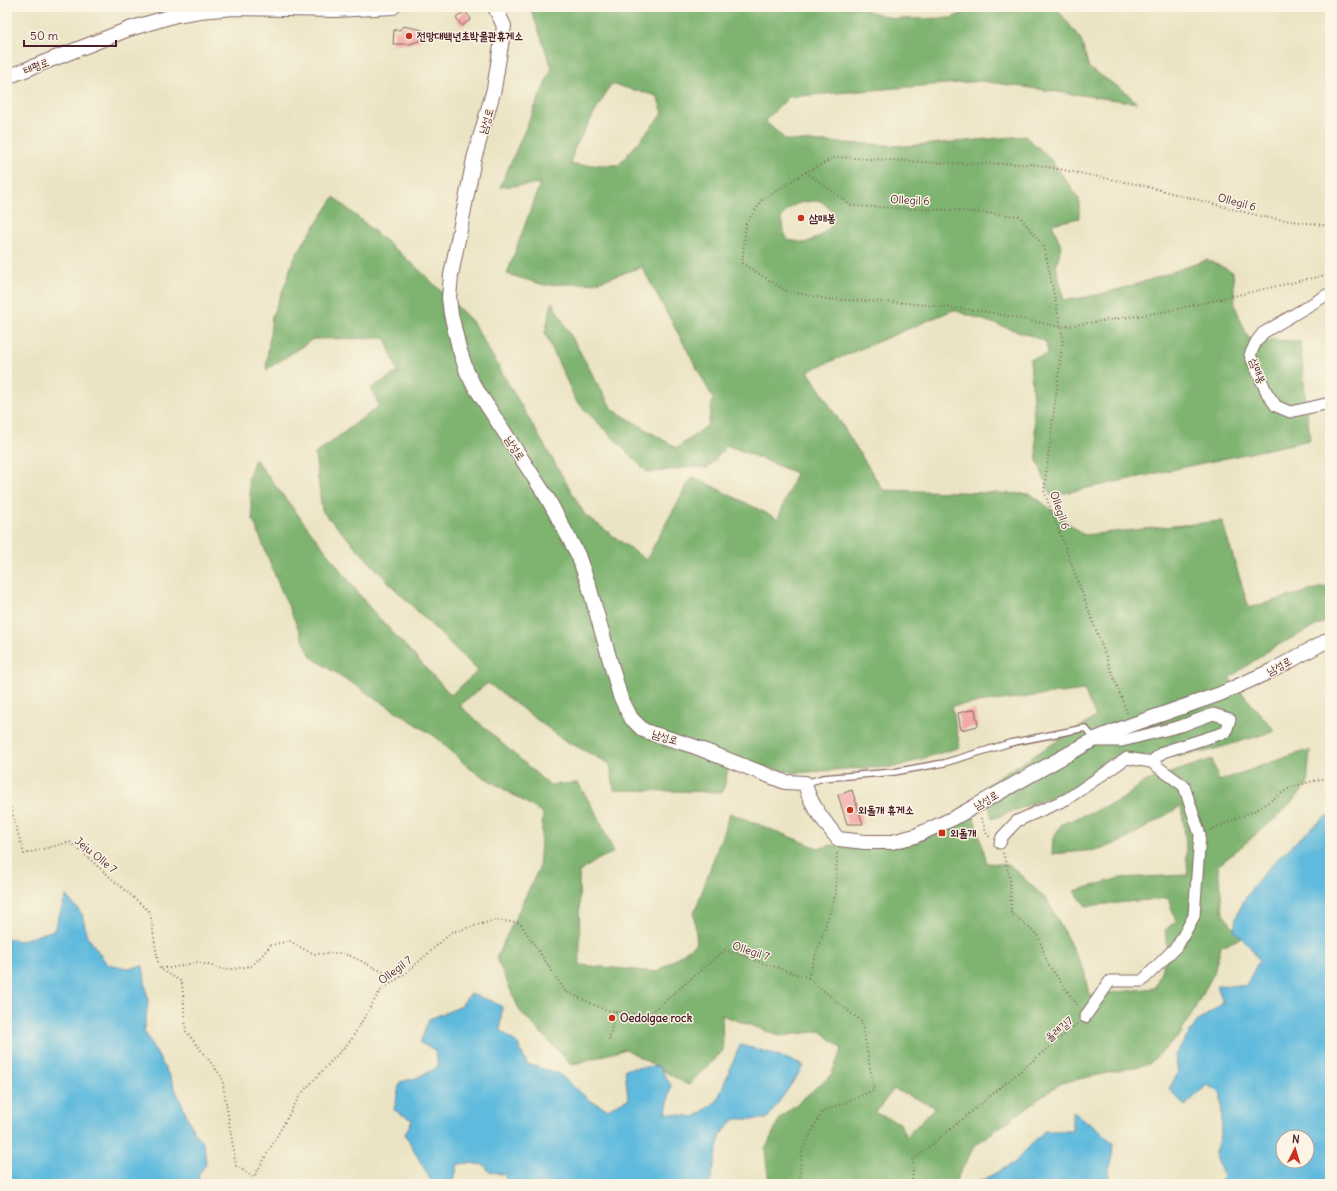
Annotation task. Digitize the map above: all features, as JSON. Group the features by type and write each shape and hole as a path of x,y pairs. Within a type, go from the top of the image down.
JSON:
{"street":[{"name":"태평로","path":"7,77 129,29 176,15 234,8 335,10 393,7"},
{"name":"남성로","path":"495,7 504,26 494,89 474,160 451,275 451,314 459,348 468,372 473,384 548,499 578,555 589,586 620,696 631,718 643,730 693,746 785,782 805,783"},
{"name":"삼매봉","path":"1330,293 1263,334 1256,342 1250,355 1267,393 1276,406 1290,412 1330,403"},
{"name":"남성로","path":"838,839 865,842 892,842 915,836 954,818 1095,739 1238,686 1275,669 1330,639"},
{"path":"1095,739 1095,741 1122,741 1181,726 1213,714 1230,719 1226,732 1163,752 1151,762"},
{"path":"1000,844 1002,837 1017,821 1067,799 1127,758 1151,762 1184,786 1200,834 1194,916 1178,945 1142,981 1110,981 1085,1017"},
{"path":"805,783 807,794 824,821 838,839"}],"lane":[{"path":"805,783 824,778 894,772 944,763 1010,743 1085,728 1095,739"}],"path":[{"name":"Ollegil 6","path":"1131,725 1044,491 1063,338 1044,246 1019,216 952,210 852,206 806,172 836,157 941,164 1032,164 1141,185 1263,217 1330,226"},
{"path":"806,172 762,200 746,224 742,263 786,291 827,299 905,303 983,311 1061,327 1163,312 1330,274"},
{"path":"1200,834 1258,809 1291,787 1330,777"},
{"name":"Jeju Olle 7","path":"7,796 24,854 70,842 150,912 159,968"},
{"path":"974,806 979,812 987,835 1000,844"},
{"path":"799,1184 802,1150 822,1112 874,1090 862,1022 808,978 836,894 838,839"},
{"name":"올레길7","path":"912,1184 913,1160 1085,1017 1048,964 1038,935 1011,913 1010,878 1000,844"},
{"name":"Ollegil 7","path":"159,968 182,982 186,1031 222,1077 236,1166 254,1177 300,1095 351,1040 380,991 406,974 452,932 496,920 520,923 565,991 605,1010 616,1012 648,1015 725,950 808,978"},
{"path":"159,968 171,968 197,962 223,969 251,966 271,945 290,941 315,954 339,953 351,956 397,979"},
{"path":"609,1040 616,1012"}],"green space":[{"path":"530,7 646,7 646,14 667,7 856,7 895,19 951,18 978,7 1056,7 1081,40 1089,68 1126,92 1137,103 981,81 789,97 765,121 786,140 906,146 1025,136 1049,157 1079,199 1079,218 1052,224 1061,246 1056,267 1064,300 1082,298 1118,290 1207,260 1233,272 1235,306 1248,338 1300,342 1310,440 1051,496 1037,460 1030,359 1048,355 1046,342 953,310 808,371 883,490 1031,494 1084,535 1222,521 1249,608 1330,585 1330,619 1274,647 1229,678 1275,731 1205,752 1133,759 1066,791 992,819 985,786 1096,717 1084,690 952,706 960,747 895,767 796,773 730,760 723,792 614,790 610,764 564,740 488,683 459,705 549,785 578,783 596,813 614,852 599,859 579,872 580,965 657,972 697,943 694,914 730,813 818,848 854,841 911,845 973,814 987,863 1010,865 1047,900 1084,970 1089,995 1155,988 1167,954 1165,930 1176,921 1168,898 1086,906 1074,891 1120,878 1188,875 1185,833 1181,806 1123,841 1096,850 1052,854 1053,838 1062,824 1121,800 1144,782 1212,759 1219,781 1310,750 1307,786 1277,817 1218,866 1223,914 1242,938 1221,946 1214,973 1180,1035 1149,1064 1061,1083 975,1145 954,1184 769,1184 765,1150 780,1118 831,1075 842,1049 821,1031 780,1036 722,1015 723,1051 688,1085 626,1049 572,1065 520,1011 496,958 539,868 543,813 469,768 436,737 311,657 278,583 253,519 248,478 255,459 369,607 451,695 478,671 392,586 322,511 315,454 379,406 371,388 398,372 385,338 313,339 266,370 272,316 287,280 293,259 334,197 415,266 472,321 585,515 646,560 692,476 778,519 796,473 727,445 708,468 690,467 648,473 576,401 545,333 552,302 612,409 677,448 708,425 713,398 642,267 594,283 544,285 507,274 540,184 500,187 552,68","holes":["611,84 657,96 663,113 619,165 571,165 574,149","821,201 831,210 833,224 819,237 805,243 788,240 783,230 781,217 794,205 803,202","894,1089 935,1107 906,1137 900,1123 875,1113"]}],"water":[{"path":"1330,815 1330,1184 1218,1184 1223,1176 1215,1153 1222,1126 1221,1093 1207,1085 1185,1106 1169,1089 1178,1073 1175,1055 1197,1022 1223,1003 1217,985 1246,986 1259,960 1247,943 1234,931 1237,915 1254,885 1288,849 1325,817"},
{"path":"66,896 82,914 87,936 107,964 127,968 143,966 148,1002 144,1031 170,1077 194,1132 204,1145 206,1164 198,1175 201,1184 7,1184 7,938 19,941 54,930"},
{"path":"470,994 492,1001 502,1007 500,1030 518,1044 527,1064 558,1073 589,1100 607,1109 628,1099 625,1069 659,1066 671,1085 666,1113 695,1117 717,1101 740,1045 775,1054 804,1066 767,1119 735,1119 721,1134 710,1184 507,1184 505,1175 489,1171 484,1165 469,1163 458,1164 453,1184 432,1183 405,1134 412,1120 394,1110 400,1082 416,1078 438,1067 435,1050 420,1043 429,1019 460,1007"},
{"path":"1072,1111 1113,1143 1112,1160 1108,1174 1114,1184 979,1184 979,1182 1014,1163 1044,1131 1072,1131"}],"building":[{"path":"465,11 471,19 462,26 456,18"},
{"name":"전망대백년초박물관휴게소","path":"403,26 426,32 424,39 410,44 393,44 394,30 400,30"},
{"path":"975,709 978,726 961,730 958,713"},
{"name":"외돌개 휴게소","path":"852,790 863,824 847,824 838,795"}],"place":[{"name":"전망대백년초박물관휴게소","path":"409,36"},
{"name":"삼매봉","path":"801,218"},
{"name":"외돌개 휴게소","path":"850,810"},
{"name":"외돌개","path":"942,833"},
{"name":"Oedolgae rock","path":"612,1018"}]}
